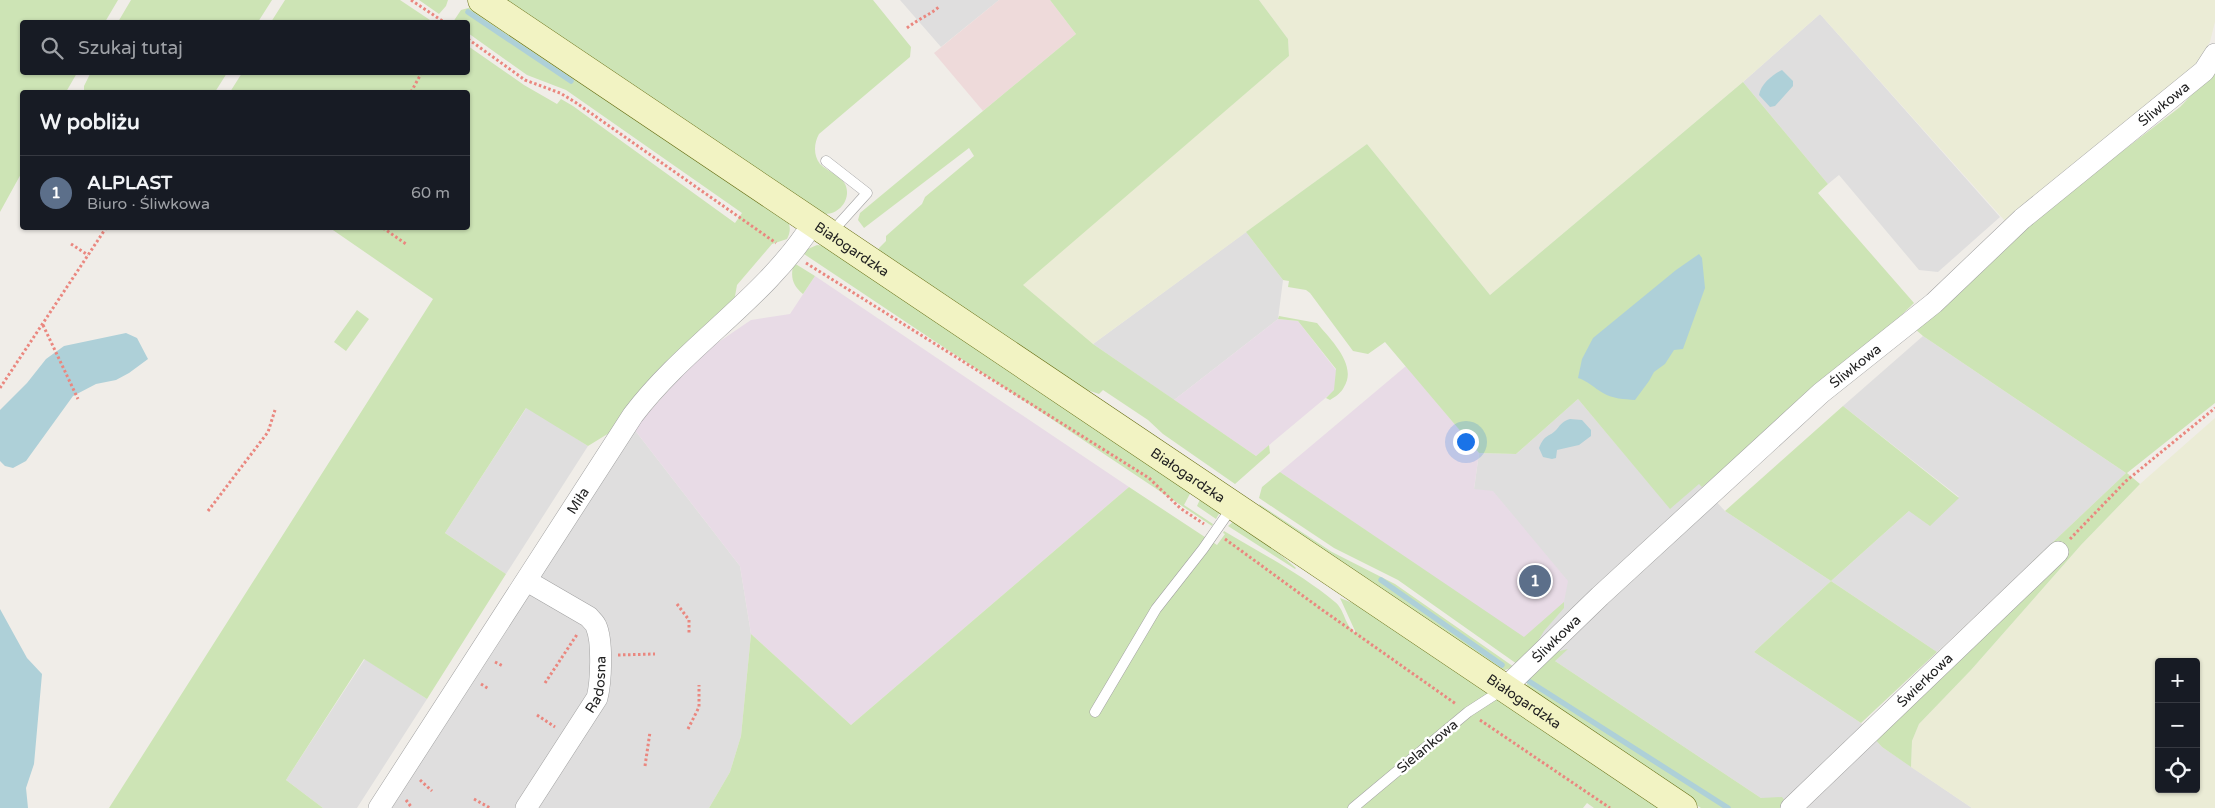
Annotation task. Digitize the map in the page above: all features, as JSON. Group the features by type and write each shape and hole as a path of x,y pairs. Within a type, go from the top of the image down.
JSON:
{"main road":[{"name":"Białogardzka","path":"482,0 1683,808"}],"street":[{"name":"Śliwkowa","path":"1505,688 1593,602 1822,393 1934,303 2022,219 2204,71 2215,54"},
{"name":"Miła","path":"379,808 527,581 597,469 651,390 767,281 790,253 821,229"},
{"name":"Świerkowa","path":"1791,808 2058,552"},
{"path":"527,581 588,617"},
{"name":"Radosna","path":"526,808 597,698 600,689 599,636 596,625 588,617"}],"lane":[{"path":"821,229 867,193 826,161"},
{"path":"1095,712 1156,609 1216,532 1234,505"},
{"name":"Sielankowa","path":"1353,808 1468,712 1505,688"}],"path":[{"path":"411,0 441,20"},
{"path":"908,28 918,18 931,13 940,6"},
{"path":"470,40 525,80 560,94 574,102 790,253 1149,478 1180,508 1321,609 1610,808"},
{"path":"412,90 420,75"},
{"path":"0,388 105,230"},
{"path":"386,230 406,244"},
{"path":"71,244 88,255"},
{"path":"42,325 78,399"},
{"path":"2058,552 2126,481 2215,408"},
{"path":"208,510 268,432 275,410"},
{"path":"677,604 689,620 689,635"},
{"path":"545,683 588,617"},
{"path":"600,655 655,654"},
{"path":"688,729 699,707 700,685"},
{"path":"645,766 650,732"},
{"path":"474,799 490,808"}],"shaded area":[{"path":"900,0 999,0 941,47"},
{"path":"999,0 1050,0 1076,34 983,111 934,53"},
{"path":"1820,14 2000,217 1938,272 1919,270 1839,175 1828,184 1743,82"},
{"path":"1246,232 1283,280 1278,319 1174,400 1093,344"},
{"path":"815,276 1129,487 851,725 751,634 740,566 634,429 701,354 751,320 790,314"},
{"path":"1278,319 1298,321 1336,370 1335,390 1256,456 1174,400"},
{"path":"1923,336 2126,473 1937,652 1831,581 1909,511 1959,497 1843,406"},
{"path":"1406,366 1479,453 1474,489 1493,491 1568,581 1564,602 1524,638 1280,472"},
{"path":"1578,399 1670,508 1699,483 1725,511 1831,581 1754,652 1861,723 1882,747 1972,808 1776,808 1555,661 1524,638 1474,489 1479,453 1516,454"},
{"path":"527,407 588,446 506,574 445,533"},
{"path":"634,429 740,566 751,634 741,736 730,772 709,808 389,808"},
{"path":"365,659 427,699 357,808 323,808 286,780"}],"green space":[{"path":"0,0 118,0 106,20 20,20 20,75 76,75 67,90 20,90 20,176 0,212"},
{"path":"131,0 272,0 259,20 119,20"},
{"path":"285,0 400,0 430,20 272,20"},
{"path":"419,0 448,0 446,6 439,14"},
{"path":"497,0 873,0 911,47 910,57 819,134 816,141 816,157 823,167 843,181 847,189 846,200 840,209 830,214 824,214 809,209"},
{"path":"1050,0 1259,0 1288,39 1289,56 1023,285 1093,344 1256,456 1269,445 1270,453 1235,484 1163,434 1148,420 1103,390 1099,394 1066,383 878,253 879,248 886,241 886,236 922,204 925,197 974,156 969,148 864,228 858,220 860,213 1076,34"},
{"path":"1259,0 2215,0 2215,22 2210,42 2192,70 2005,221 1820,14 1743,82 1490,295 1367,144 1093,344 1022,285 1289,56 1288,39"},
{"path":"472,7 788,221 790,228 788,237 772,244 737,285 734,302 614,430 588,446 526,408 445,533 506,574 427,699 364,659 286,780 323,808 109,808 433,299 333,230 470,230 470,90 231,90 241,75 470,75 470,47 524,85 557,104 561,99 573,106 735,223 742,213 566,90 527,75 470,34 470,20 454,20 461,10"},
{"path":"2215,63 2215,403 2127,473 2140,484 2081,545 1971,670 1919,724 1912,741 1911,767 1882,747 1871,735 2037,565 2033,561 2126,473 1915,329 2026,225 2180,107 2205,81"},
{"path":"90,75 226,75 216,90 84,90"},
{"path":"1743,82 1828,184 1818,193 1914,303 1882,334 1702,487 1699,484 1670,509 1578,399 1516,454 1479,453 1385,342 1368,354 1353,351 1310,293 1306,290 1288,287 1289,281 1283,280 1246,232 1367,144 1490,295"},
{"path":"817,245 826,246 1193,488 1184,505 1213,524 1212,526 801,252"},
{"path":"794,263 815,276 803,294 796,287 793,280"},
{"path":"357,310 369,319 346,351 334,342"},
{"path":"1279,316 1317,323 1335,344 1348,370 1343,389 1334,398 1330,400 1326,398 1334,390 1336,369 1298,321 1278,319"},
{"path":"1843,406 1959,498 1930,526 1909,511 1831,581 1725,511"},
{"path":"2215,418 2215,808 1972,808 1911,767 1912,741 1919,724 1971,670 2081,545 2140,484"},
{"path":"1280,472 1524,637 1564,602 1564,608 1544,631 1535,646 1517,664 1398,580 1334,548 1259,498 1262,487"},
{"path":"1129,487 1217,545 1225,534 1223,533 1224,531 1295,573 1335,602 1341,609 1349,626 1356,633 1340,598 1376,612 1668,808 1594,808 1587,803 1583,808 709,808 730,772 741,736 751,634 851,725"},
{"path":"1202,495 1220,512 1216,519 1197,506"},
{"path":"1259,504 1332,552 1395,584 1514,667 1502,671 1265,516"},
{"path":"1240,520 1296,568 1228,526 1234,521"},
{"path":"1831,581 1937,652 1861,723 1754,652"},
{"path":"1568,649 1555,661 1761,798 1782,797 1786,802 1780,808 1701,808 1531,695 1527,685 1527,676 1547,654"}],"water":[{"path":"1782,70 1793,81 1793,86 1775,106 1770,107 1759,95 1760,91 1767,80"},
{"path":"1699,254 1702,258 1705,288 1683,349 1674,350 1665,364 1654,372 1635,400 1607,395 1578,378 1582,359 1593,338 1676,270"},
{"path":"126,333 137,338 148,359 116,380 96,384 73,396 26,461 13,468 5,466 0,461 0,410 27,383 46,359 64,346"},
{"path":"1570,419 1582,420 1591,430 1591,436 1579,445 1557,450 1556,458 1543,457 1539,448 1543,440 1562,423"},
{"path":"0,609 27,658 42,674 34,764 26,788 28,808 0,808"}],"waterway":[{"path":"468,12 571,81"},
{"path":"1381,580 1502,665"},
{"path":"1527,680 1728,808"}],"place":[{"name":"ALPLAST","path":"1535,581"}]}
